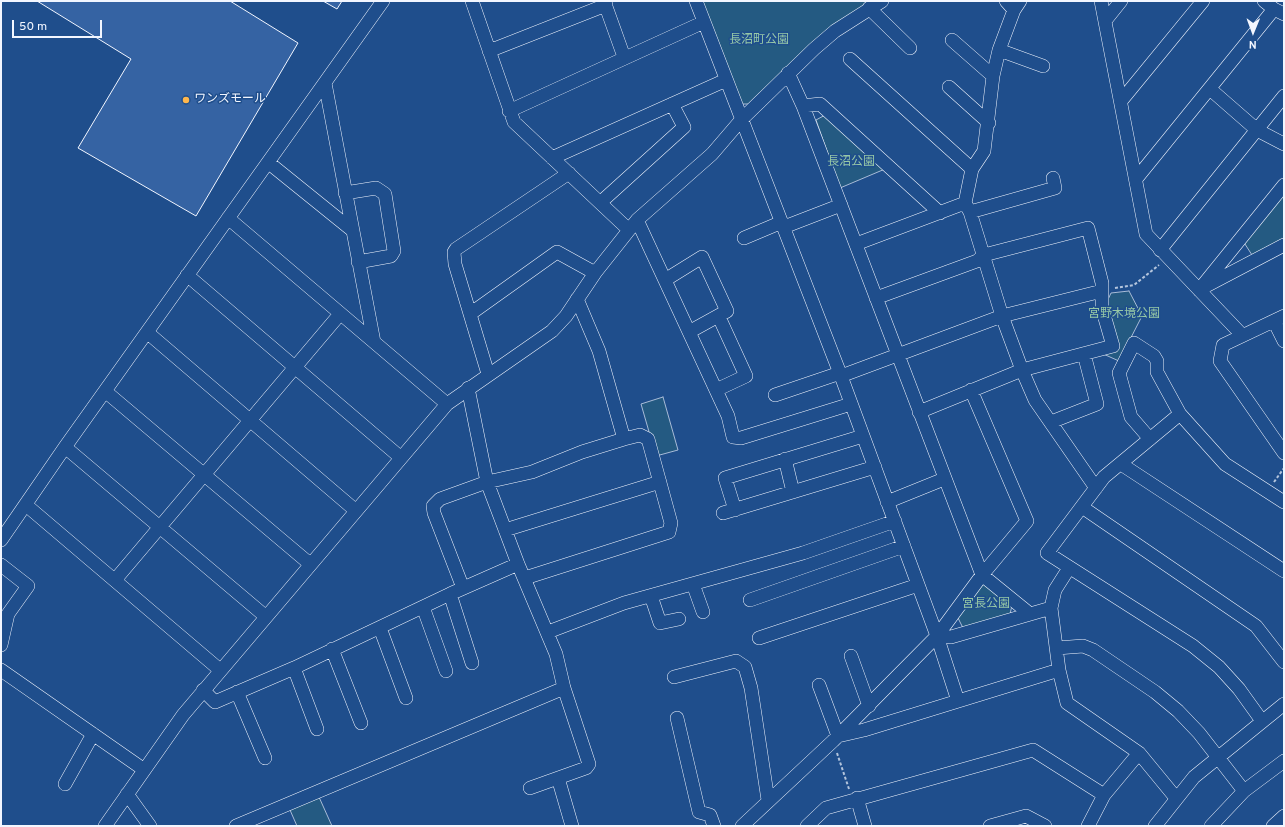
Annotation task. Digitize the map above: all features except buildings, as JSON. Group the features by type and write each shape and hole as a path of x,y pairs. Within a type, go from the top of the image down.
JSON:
{"street":[{"path":"1,540 65,447 148,333 187,275 384,1"},
{"path":"472,1 509,111 519,128 601,202 633,225 665,280 728,416 733,436 736,438 851,404"},
{"path":"696,1 783,224 875,467 937,636 958,701"},
{"path":"105,826 143,769 203,690 400,457 447,404 488,374 552,331 566,316 595,273 633,225 712,154 742,119 788,73 835,31 882,1"},
{"path":"1101,1 1146,234 1242,335"},
{"path":"1105,21 1121,1"},
{"path":"1121,101 1203,1"},
{"path":"489,51 605,3 624,57"},
{"path":"1013,4 999,50 984,151 972,169 968,207 1002,316 1035,400 1096,488"},
{"path":"869,8 910,48"},
{"path":"1136,179 1274,8"},
{"path":"509,111 624,57 704,22"},
{"path":"952,40 994,76"},
{"path":"999,50 1043,66"},
{"path":"850,59 972,169"},
{"path":"788,73 803,106 944,479 982,575 1030,614"},
{"path":"552,158 726,80"},
{"path":"325,83 374,342"},
{"path":"949,87 989,123"},
{"path":"1210,89 1257,130 1284,144"},
{"path":"1164,254 1284,96"},
{"path":"601,202 684,127 672,104"},
{"path":"803,106 820,104 940,213"},
{"path":"268,163 352,230"},
{"path":"488,374 455,264 454,252 456,248 569,173"},
{"path":"856,244 940,213 1055,188 1053,178"},
{"path":"1199,290 1284,185"},
{"path":"345,193 376,188 385,194 394,251 390,256 358,262"},
{"path":"744,238 841,206"},
{"path":"228,218 447,404"},
{"path":"876,298 977,261 984,255 1088,228 1102,283 1102,308 1113,346 1022,370 919,412"},
{"path":"1199,290 1284,245"},
{"path":"470,314 557,252 595,273"},
{"path":"665,280 702,257 727,311 719,317 689,332"},
{"path":"187,275 400,457"},
{"path":"775,395 897,355 1002,316 1102,291"},
{"path":"577,299 599,351 624,439"},
{"path":"115,580 340,314"},
{"path":"716,390 746,376 719,317"},
{"path":"1284,341 1279,318 1223,345 1220,361 1284,453"},
{"path":"148,333 355,510"},
{"path":"1150,439 1131,417 1119,373 1134,343 1154,356 1157,361 1157,372 1180,414 1225,464 1284,502"},
{"path":"1051,422 1097,404 1084,354"},
{"path":"468,388 488,482 518,564 556,654 564,688 589,764 586,768 530,788"},
{"path":"742,826 869,706 937,636 982,575 1027,522 971,390"},
{"path":"105,391 310,564"},
{"path":"1180,414 1104,477 1047,553 1193,646 1219,667 1239,689 1262,721"},
{"path":"463,588 434,513 433,506 440,500 488,482 532,472 582,452 624,439 640,435 648,439 672,523 669,532 525,578"},
{"path":"863,436 725,478 729,511 875,467"},
{"path":"65,447 265,616"},
{"path":"785,459 793,492"},
{"path":"1121,464 1284,571"},
{"path":"887,502 944,479"},
{"path":"505,530 660,482"},
{"path":"26,505 220,670"},
{"path":"1082,507 1256,626 1284,662"},
{"path":"548,632 624,603 802,553 895,521"},
{"path":"750,600 904,546"},
{"path":"203,690 215,702 294,668 450,594 518,564"},
{"path":"1,565 28,586 8,614 1,645"},
{"path":"1069,568 1054,590 1051,608 1060,670 1067,703 1139,752 1176,798"},
{"path":"693,584 703,612"},
{"path":"759,638 918,585"},
{"path":"450,594 472,664"},
{"path":"651,596 660,623 679,619"},
{"path":"423,607 446,671"},
{"path":"937,636 951,637 1051,608"},
{"path":"380,628 406,698"},
{"path":"1057,648 1083,646 1093,650 1155,692 1184,717 1199,733 1244,791"},
{"path":"332,649 361,723"},
{"path":"851,656 869,706"},
{"path":"674,677 736,661 745,667 751,688 768,800"},
{"path":"294,668 317,729"},
{"path":"1,670 143,769"},
{"path":"835,738 1060,670"},
{"path":"819,685 835,738"},
{"path":"236,826 564,688"},
{"path":"237,692 265,758"},
{"path":"1155,826 1194,777 1284,704"},
{"path":"677,718 699,812 710,815 714,826"},
{"path":"65,784 93,734"},
{"path":"807,826 826,808 1033,750 1104,795"},
{"path":"1088,826 1104,795 1139,752"},
{"path":"1211,826 1244,791 1284,761"},
{"path":"558,778 572,826"},
{"path":"127,794 150,826"},
{"path":"855,799 865,826"},
{"path":"990,826 1026,816 1045,826"},
{"path":"1273,826 1284,816"}],"path":[{"path":"1102,291 1134,285 1164,254"},
{"path":"1268,491 1284,468"},
{"path":"835,738 855,799"}],"green space":[{"name":"長沼町公園","path":"702,1 871,1 820,37 748,104 740,104"},
{"name":"長沼公園","path":"827,114 885,169 840,188 816,120"},
{"path":"1284,190 1284,238 1252,255 1243,241"},
{"name":"宮野木境公園","path":"1129,291 1142,316 1119,361 1101,353 1117,350 1106,304 1111,293"},
{"path":"663,397 678,450 656,456 641,404"},
{"name":"宮長公園","path":"987,584 1012,604 1010,615 964,630 957,616 980,585"},
{"path":"319,797 332,826 297,826 290,810"}],"place":[{"name":"ワンズモール","path":"186,100"}]}
